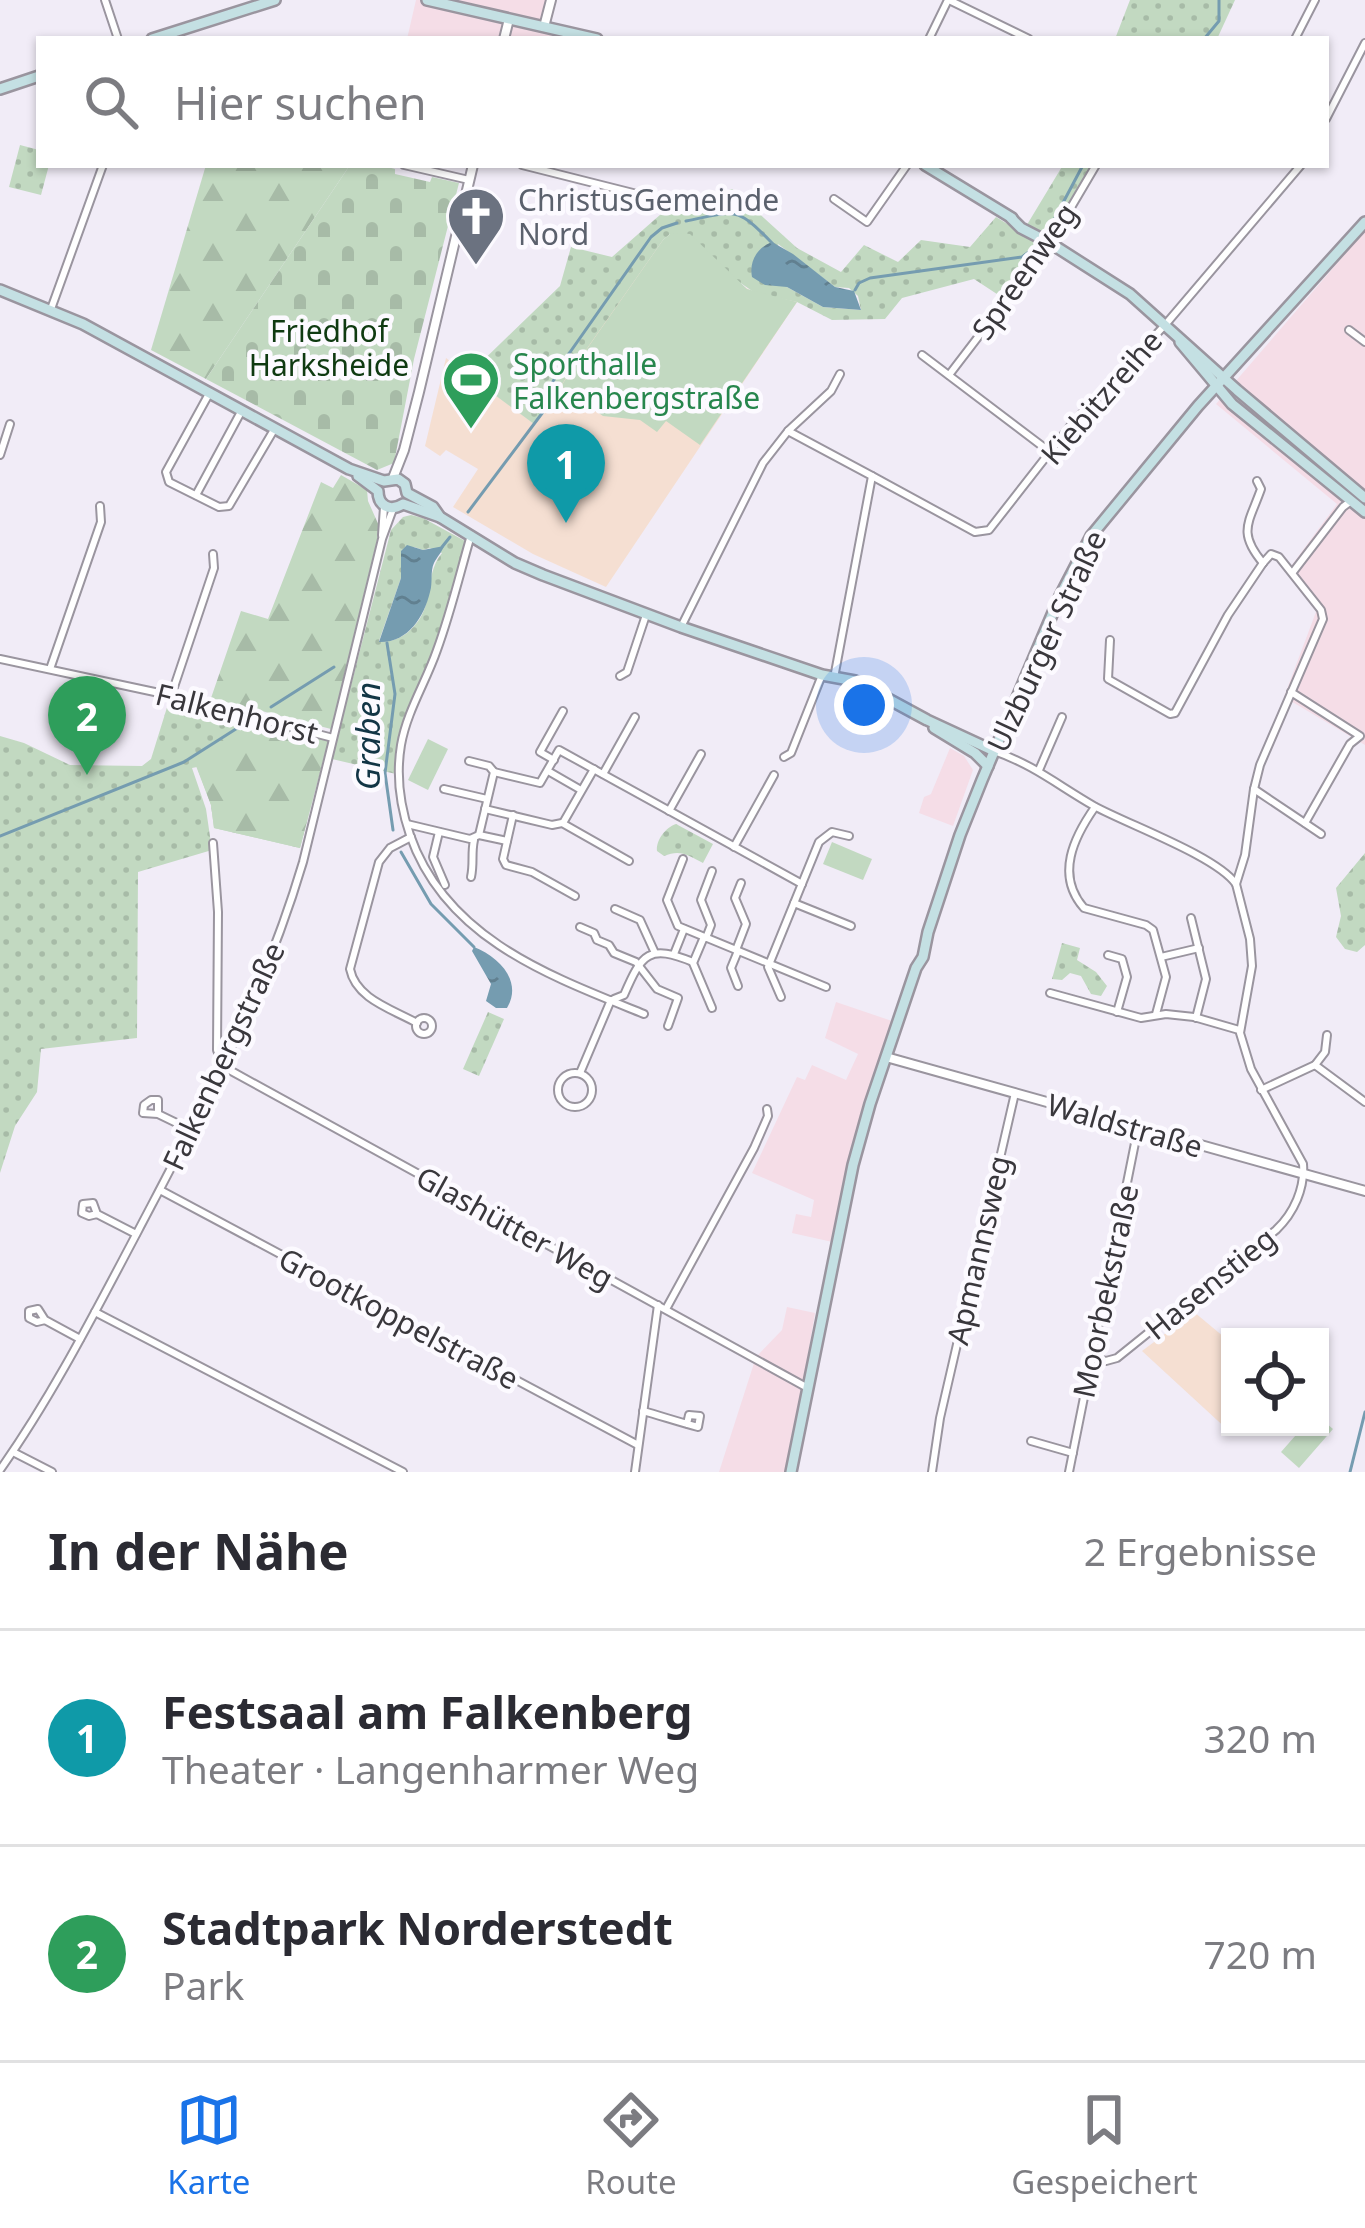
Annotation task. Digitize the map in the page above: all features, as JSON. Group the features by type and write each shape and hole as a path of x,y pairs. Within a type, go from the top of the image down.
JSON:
{"main road":[{"path":"161,36 275,0"},
{"path":"427,0 584,36"},
{"path":"0,89 36,77"},
{"path":"930,168 1120,286 1220,382 1232,404 1359,494 1365,512"},
{"name":"Ulzburger Straße","path":"791,1472 845,1198 921,943 960,835 1060,596 1109,512 1365,222"},
{"path":"0,290 51,309 349,469 389,483 397,503"},
{"path":"389,483 380,501 440,517 501,552 646,615 855,681 994,752"},
{"path":"927,720 988,766"}],"street":[{"path":"105,0 117,36"},
{"path":"544,27 551,0"},
{"path":"930,36 948,0 1023,36"},
{"path":"1297,36 1315,0"},
{"path":"505,36 509,19"},
{"path":"1329,113 1365,44"},
{"path":"51,309 102,168"},
{"path":"417,168 469,180"},
{"path":"389,483 404,451 472,168"},
{"path":"534,168 641,195 653,204"},
{"path":"835,199 868,222 905,168"},
{"name":"Spreenweg","path":"949,375 1050,243 1094,168"},
{"name":"Kiebitzreihe","path":"872,476 974,531 983,533 992,527 1071,425 1165,325 1297,168"},
{"path":"1349,330 1365,342"},
{"path":"922,355 1050,452"},
{"path":"681,627 754,478 788,431 826,396 840,374"},
{"path":"210,392 166,473 169,482 222,508 232,504 275,428"},
{"path":"196,495 242,410"},
{"path":"0,455 10,424"},
{"path":"784,757 791,752 828,676 872,476 788,431"},
{"path":"1257,481 1261,489 1246,535 1248,545 1263,562"},
{"path":"1293,572 1343,507 1359,494"},
{"name":"Falkenbergstraße","path":"0,1470 95,1312 256,998 288,912 382,539 397,503"},
{"path":"50,669 101,522 100,506"},
{"path":"471,535 440,641 401,745 399,778 411,837 441,894 479,933 514,956 644,1014"},
{"path":"171,696 214,568 213,554"},
{"path":"1109,640 1108,679 1170,714 1175,713 1228,615 1271,554 1293,572 1321,610 1323,619 1260,765 1236,884 1252,954 1239,1030 1261,1090 1303,1164 1304,1175"},
{"path":"620,676 627,671 646,615"},
{"name":"Falkenhorst","path":"0,659 333,738"},
{"path":"1291,692 1360,736 1350,744 1305,823"},
{"path":"554,760 540,752 563,711"},
{"path":"603,774 635,717"},
{"path":"1039,770 1062,717"},
{"path":"469,761 540,783 559,750 802,884"},
{"path":"994,752 1039,770 1095,806 1219,867 1236,884"},
{"path":"669,811 701,754"},
{"path":"562,824 594,769"},
{"path":"548,771 582,790"},
{"path":"471,877 471,855 494,772"},
{"path":"734,847 774,775"},
{"path":"444,789 488,799"},
{"path":"1254,789 1321,834"},
{"path":"1095,806 1077,834 1071,856 1073,893 1084,908 1151,928 1166,979 1156,1014"},
{"path":"485,809 562,824 629,861"},
{"path":"513,815 503,859 507,866 532,872 574,896"},
{"path":"407,824 470,839 507,841"},
{"path":"439,832 434,858 445,885"},
{"path":"781,997 768,967 794,902 822,837 833,832 849,836"},
{"path":"411,837 390,848 379,862 350,972 361,992 417,1023"},
{"path":"213,842 218,912 217,1050 224,1066"},
{"path":"683,859 667,901 677,926 826,986"},
{"path":"693,962 711,925 700,900 712,871"},
{"path":"738,986 731,969 746,925 735,898 741,883"},
{"path":"794,902 851,926"},
{"path":"615,909 641,920 655,953"},
{"path":"1192,918 1206,980 1196,1018"},
{"path":"580,928 639,965 657,989 678,998 668,1026"},
{"path":"674,954 684,929"},
{"path":"1161,957 1198,948"},
{"path":"580,1073 610,1000 624,995 639,965 655,953 666,951 693,962 712,1008"},
{"path":"1108,955 1122,959 1127,976 1117,1012"},
{"path":"1050,993 1141,1018 1156,1014 1196,1018 1239,1030"},
{"path":"1261,1090 1315,1066 1327,1034"},
{"name":"Waldstraße","path":"886,1057 1365,1191"},
{"name":"Glashütter Weg","path":"224,1066 807,1387"},
{"path":"1315,1066 1365,1102"},
{"path":"580,1073 591,1084 584,1104 574,1108 560,1102 558,1094 567,1074 580,1073"},
{"name":"Apmannsweg","path":"932,1472 1015,1093"},
{"path":"635,1472 662,1307 755,1147 768,1116 766,1108"},
{"path":"158,1114 190,1130"},
{"name":"Moorbekstraße","path":"1069,1472 1138,1129"},
{"name":"Hasenstieg","path":"1091,1358 1117,1358 1276,1230 1290,1215 1304,1175"},
{"name":"Grootkoppelstraße","path":"159,1190 638,1445"},
{"path":"97,1214 136,1234"},
{"path":"95,1312 403,1472"},
{"path":"45,1320 80,1339"},
{"path":"643,1411 688,1424"},
{"path":"1031,1441 1072,1453"},
{"path":"13,1452 52,1472"}],"shaded area":[{"path":"416,0 550,0 543,27 575,36 408,36"},
{"path":"1365,231 1365,745 1284,697 1316,612 1286,573 1337,504 1216,404"},
{"path":"663,240 755,293 797,302 606,587 533,554 453,507 478,469 446,450 440,456 425,446 446,358 533,423"},
{"path":"950,748 964,756 973,770 953,826 919,813"},
{"path":"836,1002 892,1021 864,1116 837,1243 792,1233 796,1214 811,1217 814,1200 752,1173 797,1077 805,1080 812,1065 846,1080 858,1054 825,1038"},
{"path":"787,1307 815,1313 788,1472 719,1472 756,1357 782,1330"},
{"path":"1194,1312 1221,1334 1221,1424 1142,1351"}],"green space":[{"path":"1130,0 1235,0 1218,36 1116,36"},
{"path":"20,145 36,149 36,168 48,168 41,195 9,187"},
{"path":"205,168 348,168 206,379 151,350"},
{"name":"Friedhof Harksheide","path":"348,168 391,168 395,174 430,182 432,177 459,183 414,359 394,463 377,470 206,379"},
{"path":"1061,168 1090,168 1043,246 1003,298 974,279 902,298 885,319 832,320 797,302 755,293 670,234 534,424 468,375 560,286 571,247 612,257 669,207 732,189 797,248 841,272 864,245 898,262 921,240 970,247 996,217 1022,233","holes":["778,244 835,287 849,288 858,296 861,310 823,307 787,287"]},
{"path":"690,234 747,289 797,302 700,445 666,421 657,432 640,420 603,416 561,386 663,240"},
{"path":"341,475 367,490 380,528 331,729 211,698 241,611 268,619 321,482 333,488"},
{"path":"403,517 423,518 465,541 435,647 403,725 396,774 332,759 391,530","holes":["401,551 442,553 432,572 423,613 403,635 379,641 401,578"]},
{"path":"169,701 328,741 300,848 214,828 211,805 197,767 192,768 206,809 212,850 138,872 137,1038 41,1049 37,1092 15,1126 0,1173 0,736 70,765 142,766 151,759"},
{"path":"241,719 328,741 300,848 214,828 196,766"},
{"path":"428,739 448,749 428,790 408,780"},
{"path":"676,824 713,844 703,863 684,854 664,856 657,851 662,835"},
{"path":"832,842 872,859 863,880 823,864"},
{"path":"1365,853 1365,945 1357,952 1345,949 1336,937 1341,916 1336,888"},
{"path":"1062,943 1080,948 1077,960 1107,986 1101,996 1091,994 1081,976 1070,973 1062,980 1052,979"},
{"path":"488,1012 504,1019 479,1076 463,1069"},
{"path":"1295,1436 1327,1436 1299,1468 1281,1452"}],"water":[{"path":"772,242 835,287 854,291 861,310 823,307 787,287 765,285 752,277 755,256"},
{"path":"407,545 423,550 444,546 433,566 430,592 419,619 398,638 379,642 401,578 401,551"},
{"path":"474,947 506,971 512,988 507,1008 486,1001 491,984"}],"waterway":[{"path":"1206,36 1219,21 1219,0"},
{"path":"1047,233 1081,168"},
{"path":"686,221 734,214 773,244"},
{"path":"468,512 552,400 550,388 561,365 651,237 677,223"},
{"path":"855,290 870,278 1022,257 1037,246"},
{"path":"442,547 450,537"},
{"name":"Graben","path":"387,643 395,694 385,773 393,830"},
{"path":"271,707 334,667"},
{"path":"0,836 184,762 239,727"},
{"name":"Graben","path":"401,852 431,904 474,947"},
{"path":"1350,1472 1365,1412"}],"place":[{"name":"ChristusGemeinde Nord","path":"476,267"},
{"name":"Sporthalle Falkenbergstraße","path":"471,431"},
{"name":"Festsaal am Falkenberg","path":"566,523"},
{"name":"Stadtpark Norderstedt","path":"87,775"}]}
